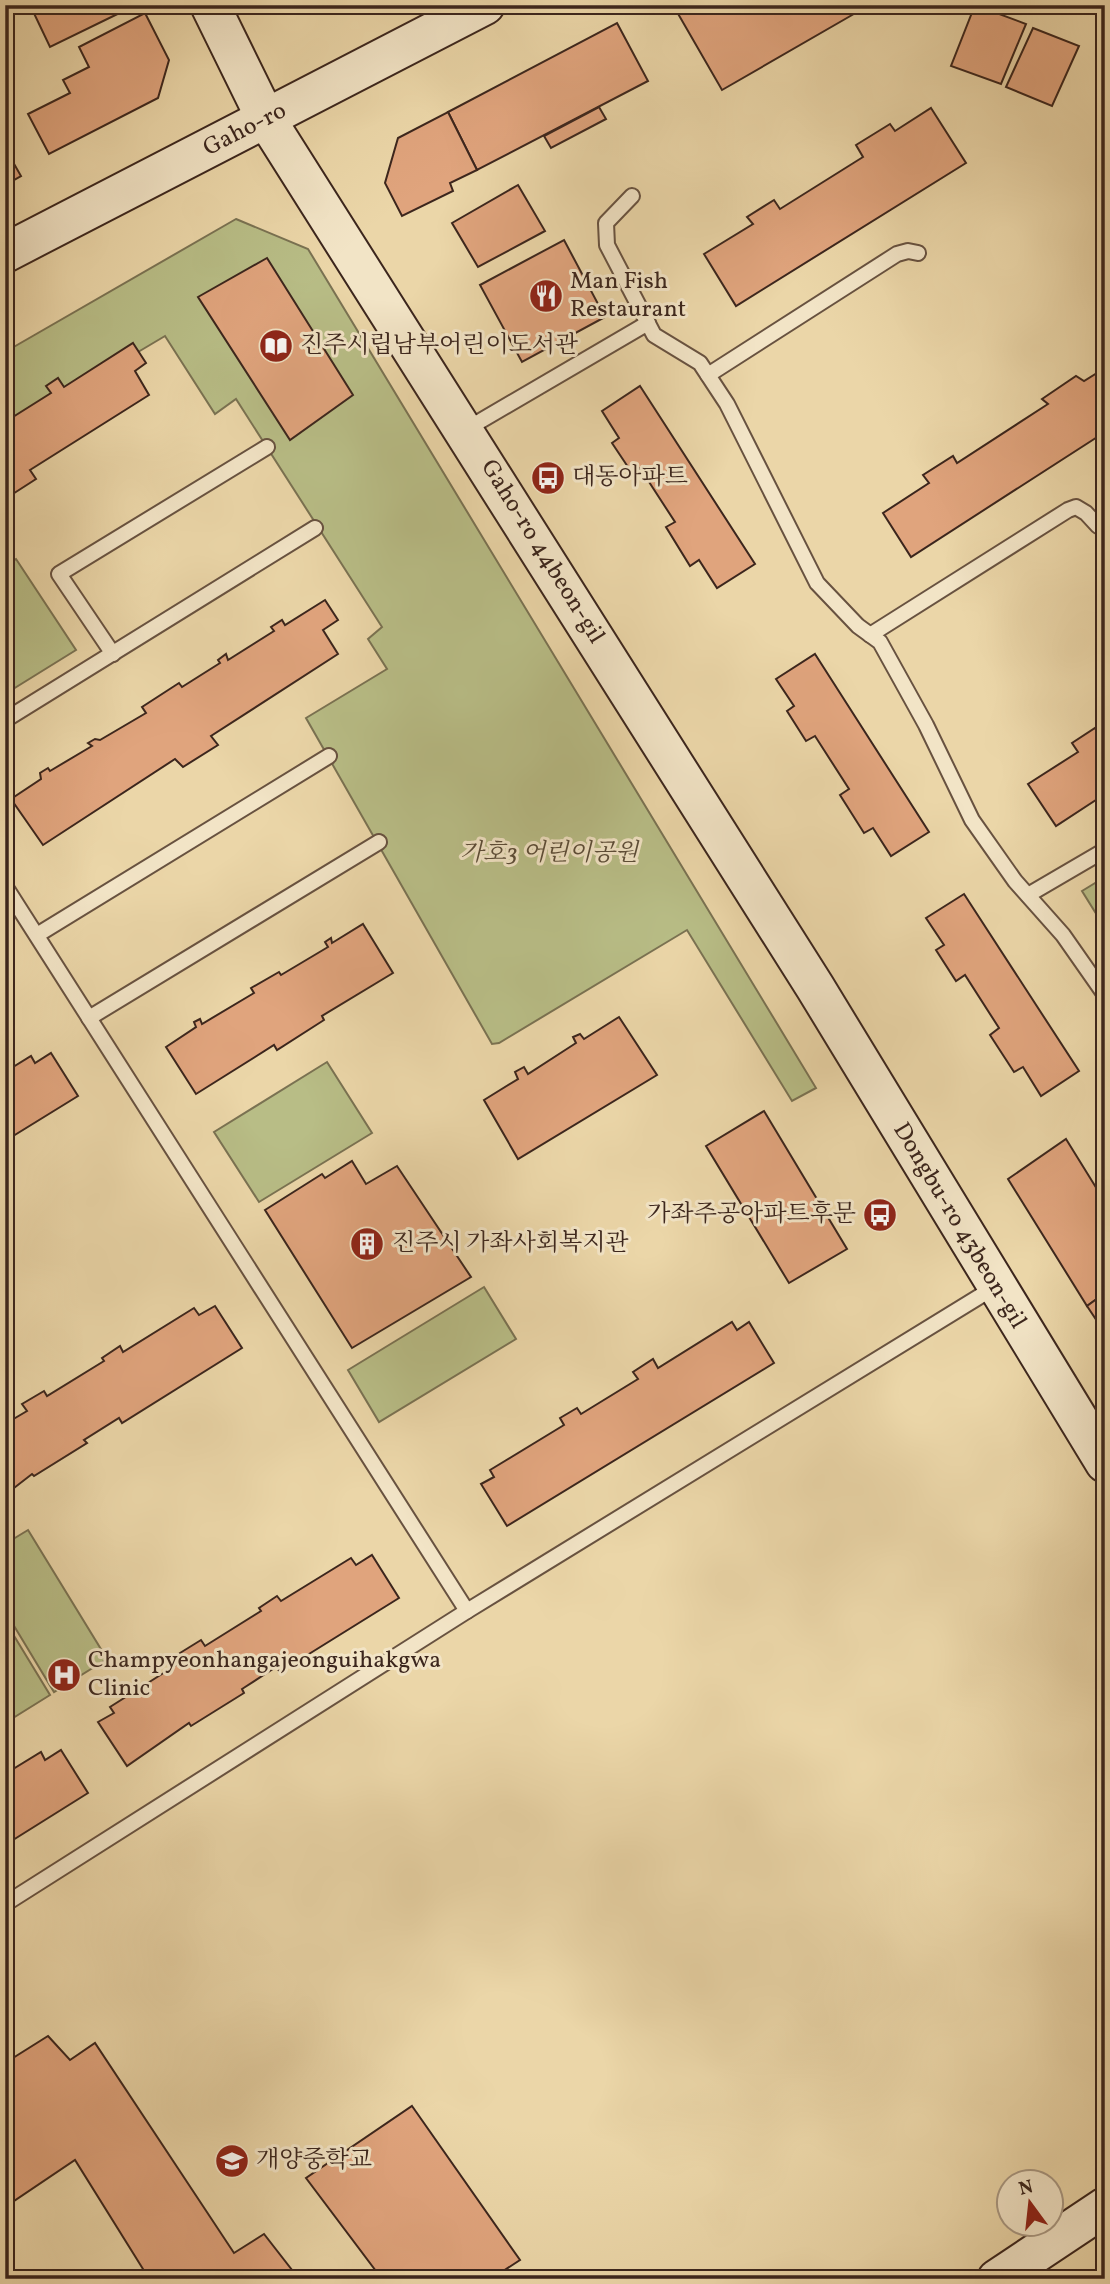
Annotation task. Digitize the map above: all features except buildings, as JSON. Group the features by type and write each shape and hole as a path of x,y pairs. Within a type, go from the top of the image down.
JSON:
{"street":[{"name":"Gaho-ro 44beon-gil","path":"211,5 266,119 465,430 815,988"},
{"name":"Gaho-ro","path":"5,253 485,5"},
{"name":"Dongbu-ro 43beon-gil","path":"815,988 1105,1463"},
{"path":"997,2279 1101,2208"}],"lane":[{"path":"632,196 606,223 607,245 654,335 700,363 708,374 727,404 817,583 880,642 926,725 972,820 1028,895 1063,934 1105,995"},
{"path":"708,374 897,254 908,251 918,253"},
{"path":"465,430 648,323"},
{"path":"113,654 59,573 267,447"},
{"path":"870,635 1068,510 1076,507 1098,526"},
{"path":"5,720 314,528"},
{"path":"37,935 329,756"},
{"path":"89,1018 379,842"},
{"path":"1028,895 1105,850"},
{"path":"5,886 467,1611"},
{"path":"5,1904 467,1611 996,1286"}],"green space":[{"name":"가호3 어린이공원","path":"236,219 308,249 816,1088 792,1101 687,930 499,1043 492,1044 306,718 387,669 368,639 382,627 236,399 215,414 165,336 5,431 5,352"},
{"path":"16,559 76,650 5,694 5,565"},
{"path":"1105,877 1105,928 1082,891"},
{"path":"327,1062 372,1133 259,1202 214,1132"},
{"path":"484,1287 516,1339 379,1422 348,1370"},
{"path":"28,1530 107,1659 54,1692 5,1611 5,1544"},
{"path":"5,1621 50,1695 5,1723"}],"place":[{"name":"Man Fish Restaurant","path":"546,296"},
{"name":"진주시립남부어린이도서관","path":"276,346"},
{"name":"대동아파트","path":"548,478"},
{"name":"가좌주공아파트후문","path":"880,1215"},
{"name":"진주시 가좌사회복지관","path":"367,1244"},
{"name":"Champyeonhangajeonguihakgwa Clinic","path":"64,1675"},
{"name":"개양중학교","path":"232,2161"}]}
